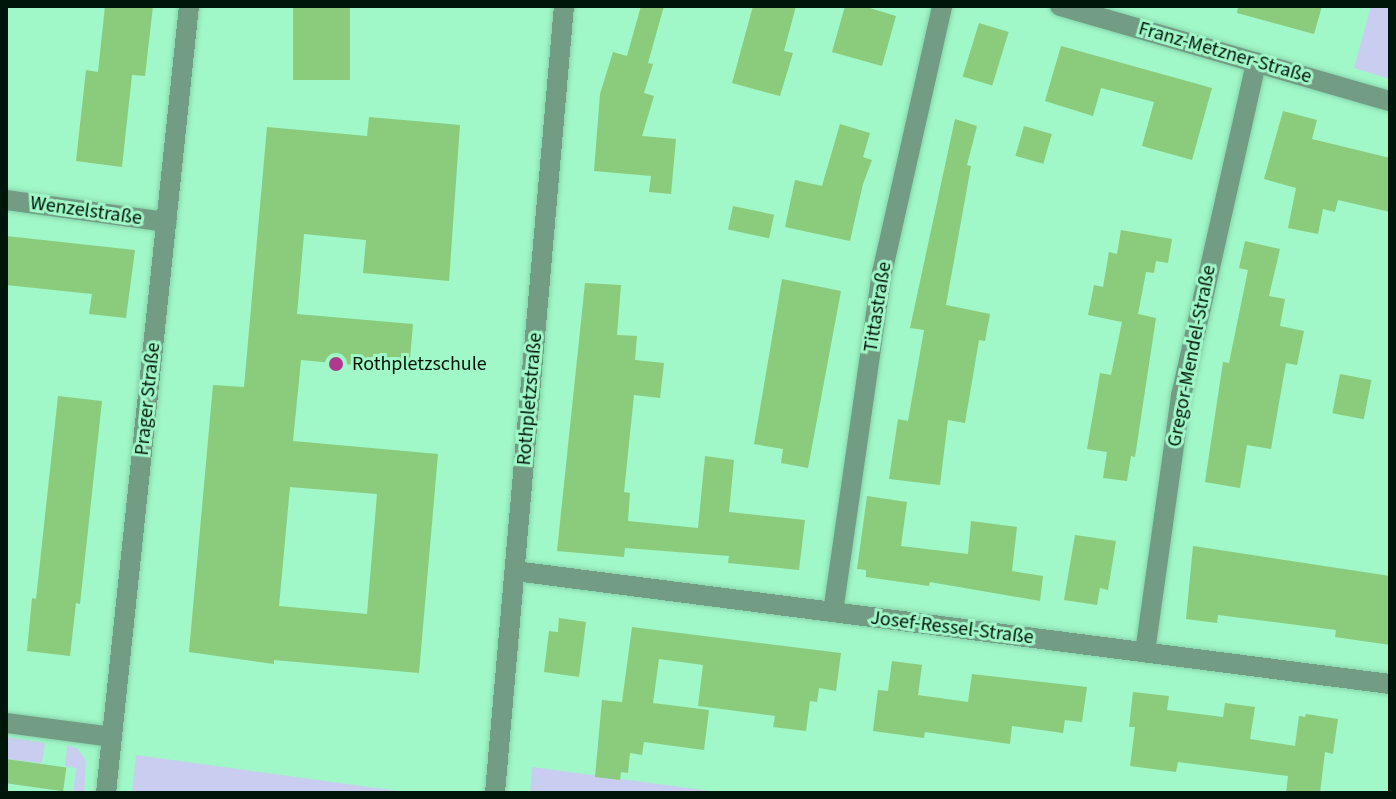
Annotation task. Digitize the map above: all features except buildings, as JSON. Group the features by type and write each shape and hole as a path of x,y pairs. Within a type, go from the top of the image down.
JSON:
{"street":[{"name":"Prager Straße","path":"106,793 189,6"},
{"name":"Rothpletzstraße","path":"495,793 564,6"},
{"name":"Tittastraße","path":"833,612 882,273 942,6"},
{"name":"Franz-Metzner-Straße","path":"1060,6 1390,101"},
{"name":"Gregor-Mendel-Straße","path":"1145,652 1181,396 1256,62"},
{"name":"Wenzelstraße","path":"6,200 166,222"},
{"name":"Josef-Ressel-Straße","path":"515,571 1390,684"},
{"path":"6,723 112,737"}],"shaded area":[{"path":"1371,6 1390,6 1390,79 1354,68"},
{"path":"6,737 45,743 42,763 6,759"},
{"path":"67,745 78,749 86,761 84,793 73,793 76,768 65,766"},
{"path":"136,755 413,793 132,793"},
{"path":"532,767 725,793 530,793"}],"place":[{"name":"Rothpletzschule","path":"336,364"}]}
